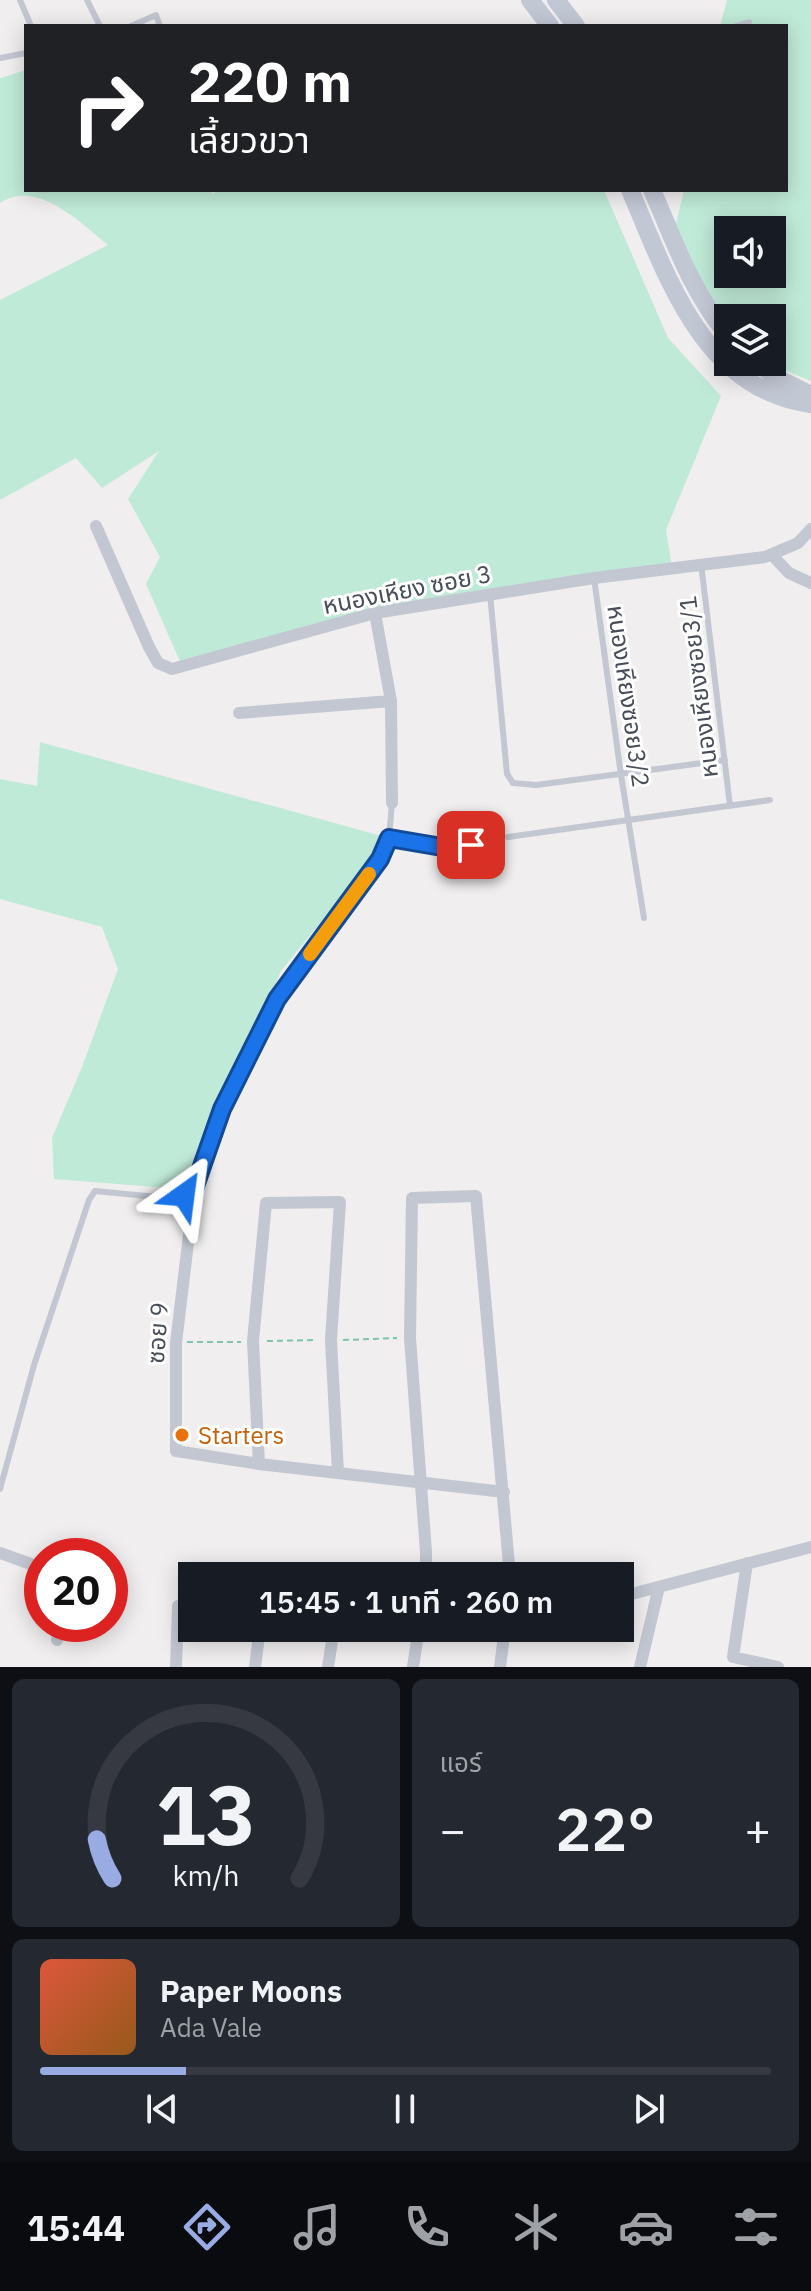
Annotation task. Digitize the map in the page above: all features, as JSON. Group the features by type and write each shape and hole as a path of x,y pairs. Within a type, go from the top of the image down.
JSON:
{"main road":[{"path":"530,0 548,24"},
{"path":"556,0 574,24"},
{"path":"631,192 680,301 694,326 720,358 747,380 772,394 811,404"},
{"path":"653,192 697,292 714,319"},
{"path":"680,301 697,292"},
{"path":"775,376 811,395"}],"street":[{"name":"หนองเหียง ซอย 3","path":"96,526 149,647 158,663 167,668 375,613 594,578 772,555 798,543 811,529"},
{"path":"772,555 789,573 811,583"},
{"path":"375,613 391,701 392,803"},
{"path":"239,713 391,701"},
{"name":"ซอย 9","path":"184,1195 191,1218 176,1343 176,1451 259,1464"},
{"path":"425,1562 410,1338 412,1198 476,1196 509,1562"},
{"path":"338,1472 331,1340 340,1202 266,1203 253,1341 259,1464 504,1492"},
{"path":"634,1593 811,1547"},
{"path":"0,1553 24,1562"},
{"path":"747,1563 733,1657 778,1667"},
{"path":"640,1667 659,1587"},
{"path":"176,1667 178,1606"},
{"path":"255,1667 258,1642"},
{"path":"328,1667 332,1642"},
{"path":"413,1667 417,1642"},
{"path":"500,1667 503,1642"}],"lane":[{"path":"20,0 30,24"},
{"path":"87,0 99,24"},
{"path":"136,24 156,15 159,24"},
{"path":"742,24 749,22"},
{"path":"0,58 24,53"},
{"name":"หนองเหียงซอย3/1","path":"701,563 730,806"},
{"name":"หนองเหียงซอย3/2","path":"594,578 644,918"},
{"path":"490,594 500,712 510,781 536,785 725,760"},
{"path":"508,837 770,800"},
{"path":"0,1489 34,1365 89,1200 95,1191 177,1199 194,1189 222,1109 277,999 380,859 389,838 392,803"},
{"path":"389,838 442,847 471,845"}],"path":[{"path":"176,1343 410,1338"}],"green space":[{"path":"727,0 811,0 811,381 786,370 786,304 714,304 676,224 684,192 788,192 788,24 721,24"},
{"path":"24,71 24,192 605,192 668,338 721,396 666,530 672,567 363,616 182,666 146,584 160,557 128,499 159,451 102,488 76,458 0,500 0,300 108,245 72,215 43,200 29,196 14,197 0,203 0,78"},
{"path":"40,742 389,838 281,971 189,1184 167,1188 54,1179 52,1138 118,969 102,927 0,899 0,779 37,786"}],"slow traffic":[{"path":"310,954 369,874"}],"place":[{"name":"Starters","path":"182,1435"}],"route":[{"path":"184,1195 194,1189 222,1109 277,999 380,859 389,838 442,847 471,845"}]}
